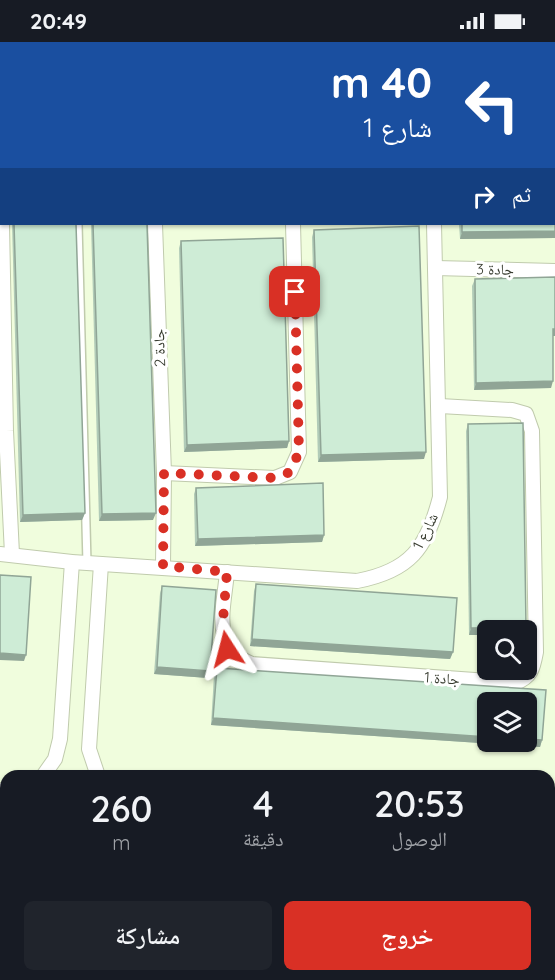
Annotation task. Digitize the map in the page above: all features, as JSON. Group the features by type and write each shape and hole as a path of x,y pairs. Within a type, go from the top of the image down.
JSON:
{"street":[{"path":"2,225 6,554"},
{"name":"جادة 2","path":"155,225 164,473 163,566"},
{"path":"164,473 275,478 290,472 299,452 293,225"},
{"name":"شارع 1","path":"6,554 72,562 163,566 357,581 382,576 406,563 421,547 433,523 440,497 440,406 434,225"},
{"name":"جادة 3","path":"435,268 555,271"},
{"name":"جادة 1","path":"227,572 222,632 227,649 238,659 252,664 515,683 527,679 533,668 536,652 532,431 526,414 512,410 440,406"},
{"path":"47,770 55,759 60,739 72,562"},
{"path":"96,770 89,749 101,564"}],"lane":[{"path":"78,225 87,562"}],"building":[{"path":"14,225 76,225 85,513 23,515"},
{"path":"93,225 147,225 156,513 102,514"},
{"path":"462,225 555,225 555,231 462,232"},
{"path":"419,226 426,452 321,455 314,230"},
{"path":"283,238 289,441 187,445 181,241"},
{"path":"555,277 553,381 476,383 475,279"},
{"path":"523,423 526,620 477,620 477,628 471,628 468,424"},
{"path":"323,483 324,535 198,539 196,488"},
{"path":"0,575 31,577 26,655 0,653"},
{"path":"256,584 457,598 453,652 252,639"},
{"path":"162,586 216,590 210,671 157,667"},
{"path":"217,668 546,690 542,740 537,740 537,692 477,692 477,736 213,718"}],"route":[{"path":"227,649 222,632 227,572 163,566 164,473 275,478 290,472 299,452 295,292"}]}
